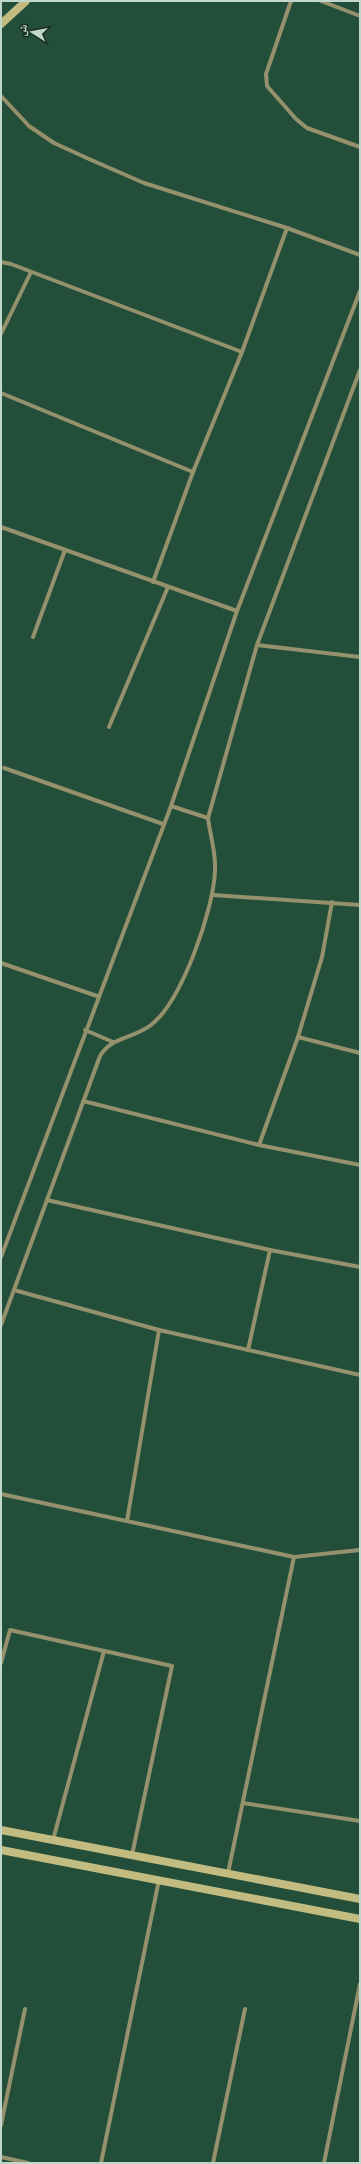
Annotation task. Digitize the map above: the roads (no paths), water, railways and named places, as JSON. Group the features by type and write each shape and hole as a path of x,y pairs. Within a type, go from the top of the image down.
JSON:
{"street":[{"path":"1,24 26,1"},
{"path":"291,1 266,74 267,86 296,119 307,128 360,147"},
{"path":"321,1 360,16"},
{"path":"1,96 29,126 54,143 144,183 287,228 360,255"},
{"path":"153,582 193,472 242,352 287,228"},
{"path":"1,262 11,264 242,352"},
{"path":"1,334 30,272"},
{"path":"1,1256 85,1030 171,806 237,611 360,291"},
{"path":"1,1325 100,1056 106,1047 113,1042 132,1035 150,1025 165,1011 176,993 202,932 213,895 215,869 214,847 208,818 257,645 360,370"},
{"path":"1,393 193,472"},
{"path":"1,527 237,611"},
{"path":"33,637 65,550"},
{"path":"110,727 168,587"},
{"path":"257,645 360,657"},
{"path":"4,768 163,824"},
{"path":"171,806 208,818"},
{"path":"213,895 360,905"},
{"path":"259,1145 298,1037 322,957 332,902"},
{"path":"1,963 98,996"},
{"path":"85,1030 113,1042"},
{"path":"298,1037 360,1053"},
{"path":"84,1101 259,1145 360,1166"},
{"path":"47,1200 270,1250 360,1267"},
{"path":"248,1350 270,1250"},
{"path":"14,1290 159,1330 360,1375"},
{"path":"127,1521 159,1330"},
{"path":"1,1494 294,1557 360,1550"},
{"path":"228,1873 294,1557"},
{"path":"1,1663 10,1630 172,1666 132,1855"},
{"path":"53,1840 104,1652"},
{"path":"242,1803 360,1821"},
{"path":"1,1830 360,1899"},
{"path":"1,1850 360,1919"},
{"path":"101,2163 159,1880"},
{"path":"324,2163 360,1984"},
{"path":"1,2125 25,2009"},
{"path":"213,2163 245,2009"},
{"path":"1,2157 28,2163"}]}
